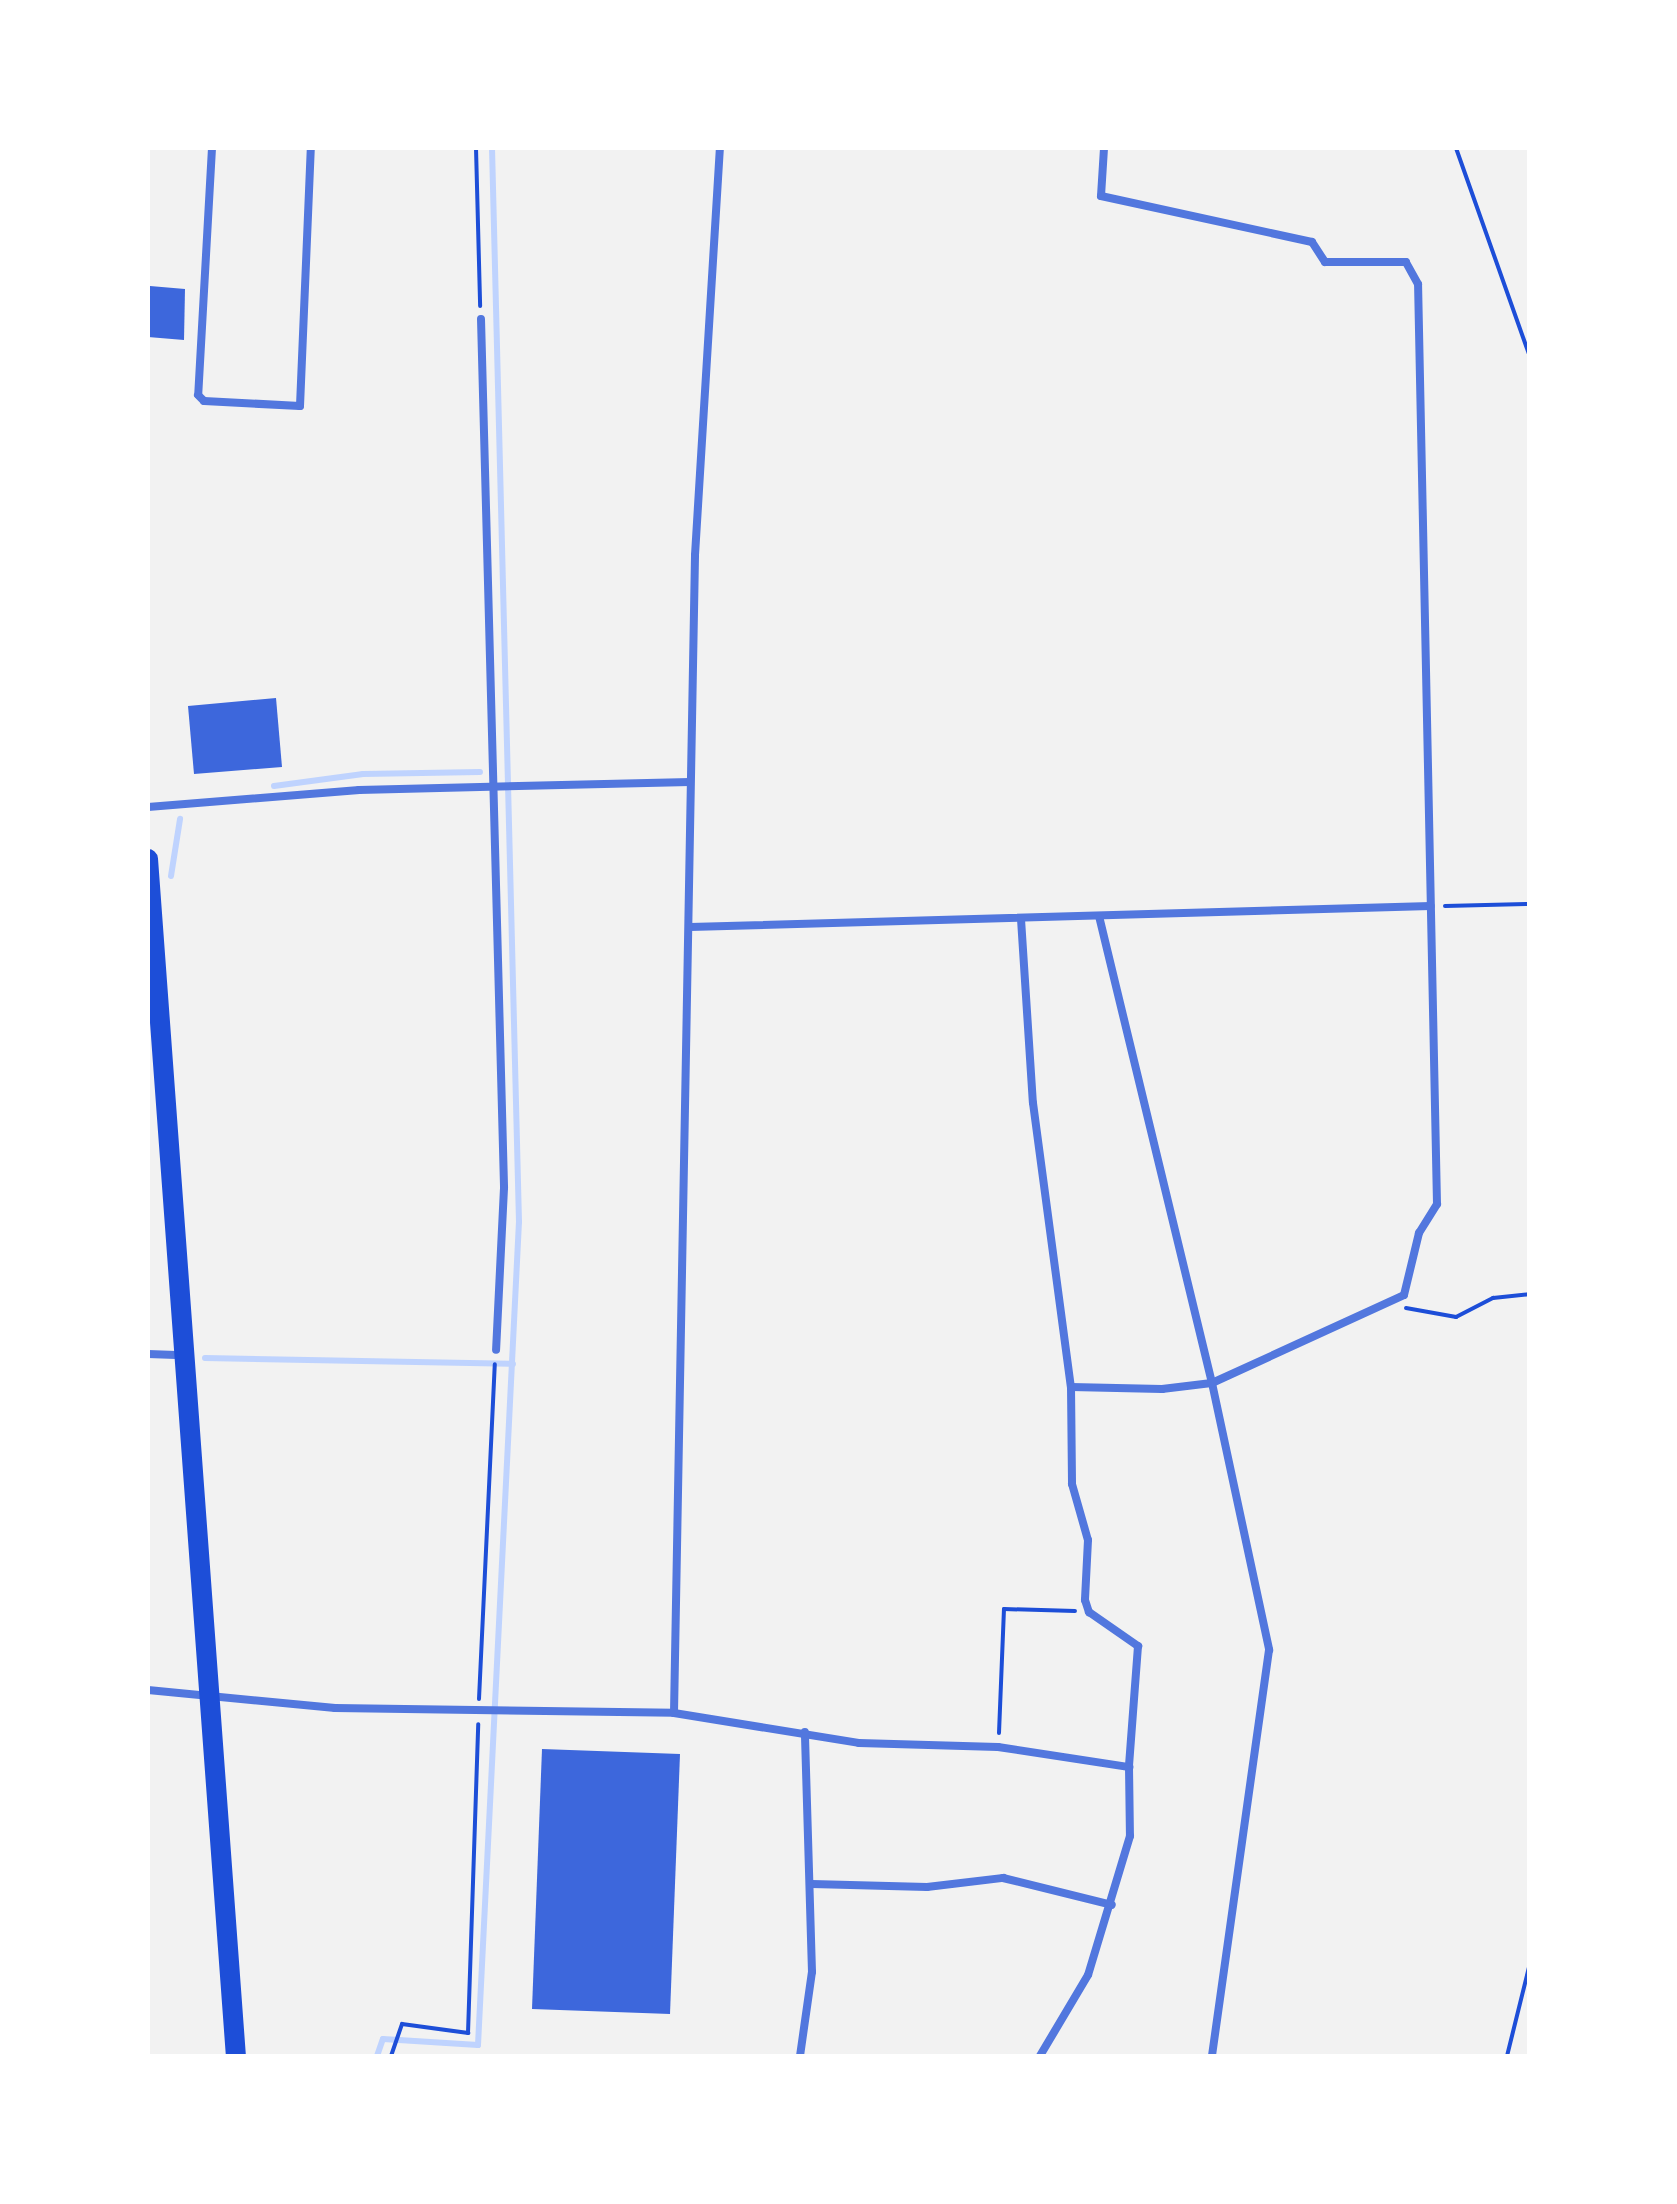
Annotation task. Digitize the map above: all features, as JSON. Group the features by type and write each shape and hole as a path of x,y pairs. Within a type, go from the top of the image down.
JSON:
{"main road":[{"path":"148,859 206,1693 236,2056"}],"street":[{"path":"212,148 198,395 204,401 300,406 311,148"},
{"path":"674,1713 695,541 720,148"},
{"path":"1071,1387 1162,1389 1212,1383 1404,1295 1419,1233 1437,1204 1418,284 1406,262 1325,262 1312,242 1101,196 1104,148"},
{"path":"481,319 504,1188 496,1350"},
{"path":"148,807 359,790 690,782"},
{"path":"690,927 1431,906"},
{"path":"1099,916 1212,1383 1269,1650 1212,2056"},
{"path":"1021,919 1033,1103 1071,1387 1072,1484 1088,1540 1089,1612 1138,1646 1129,1767 1130,1836 1112,1905 1088,1975 1040,2056"},
{"path":"148,1354 184,1355"},
{"path":"148,1690 206,1693 335,1708 674,1713 859,1743 998,1747 1129,1767"},
{"path":"800,2056 812,1972 812,1884 805,1732"},
{"path":"812,1884 927,1887 1003,1878 1112,1905"}],"path":[{"path":"476,148 481,319"},
{"path":"1456,148 1529,354"},
{"path":"1431,906 1529,904"},
{"path":"1388,1302 1456,1317 1493,1298 1529,1294"},
{"path":"391,2056 402,2024 468,2033 495,1378"},
{"path":"998,1747 1004,1609 1089,1612"},
{"path":"1507,2056 1529,1967"}],"building":[{"path":"150,286 185,289 184,340 148,337"},
{"path":"276,698 282,767 194,774 188,706"},
{"path":"542,1749 680,1754 670,2014 532,2009"}],"waterway":[{"path":"377,2056 383,2039 478,2045 519,1222 492,148"},
{"path":"274,786 363,774 480,772"},
{"path":"171,876 180,819"},
{"path":"205,1358 513,1364"}]}
